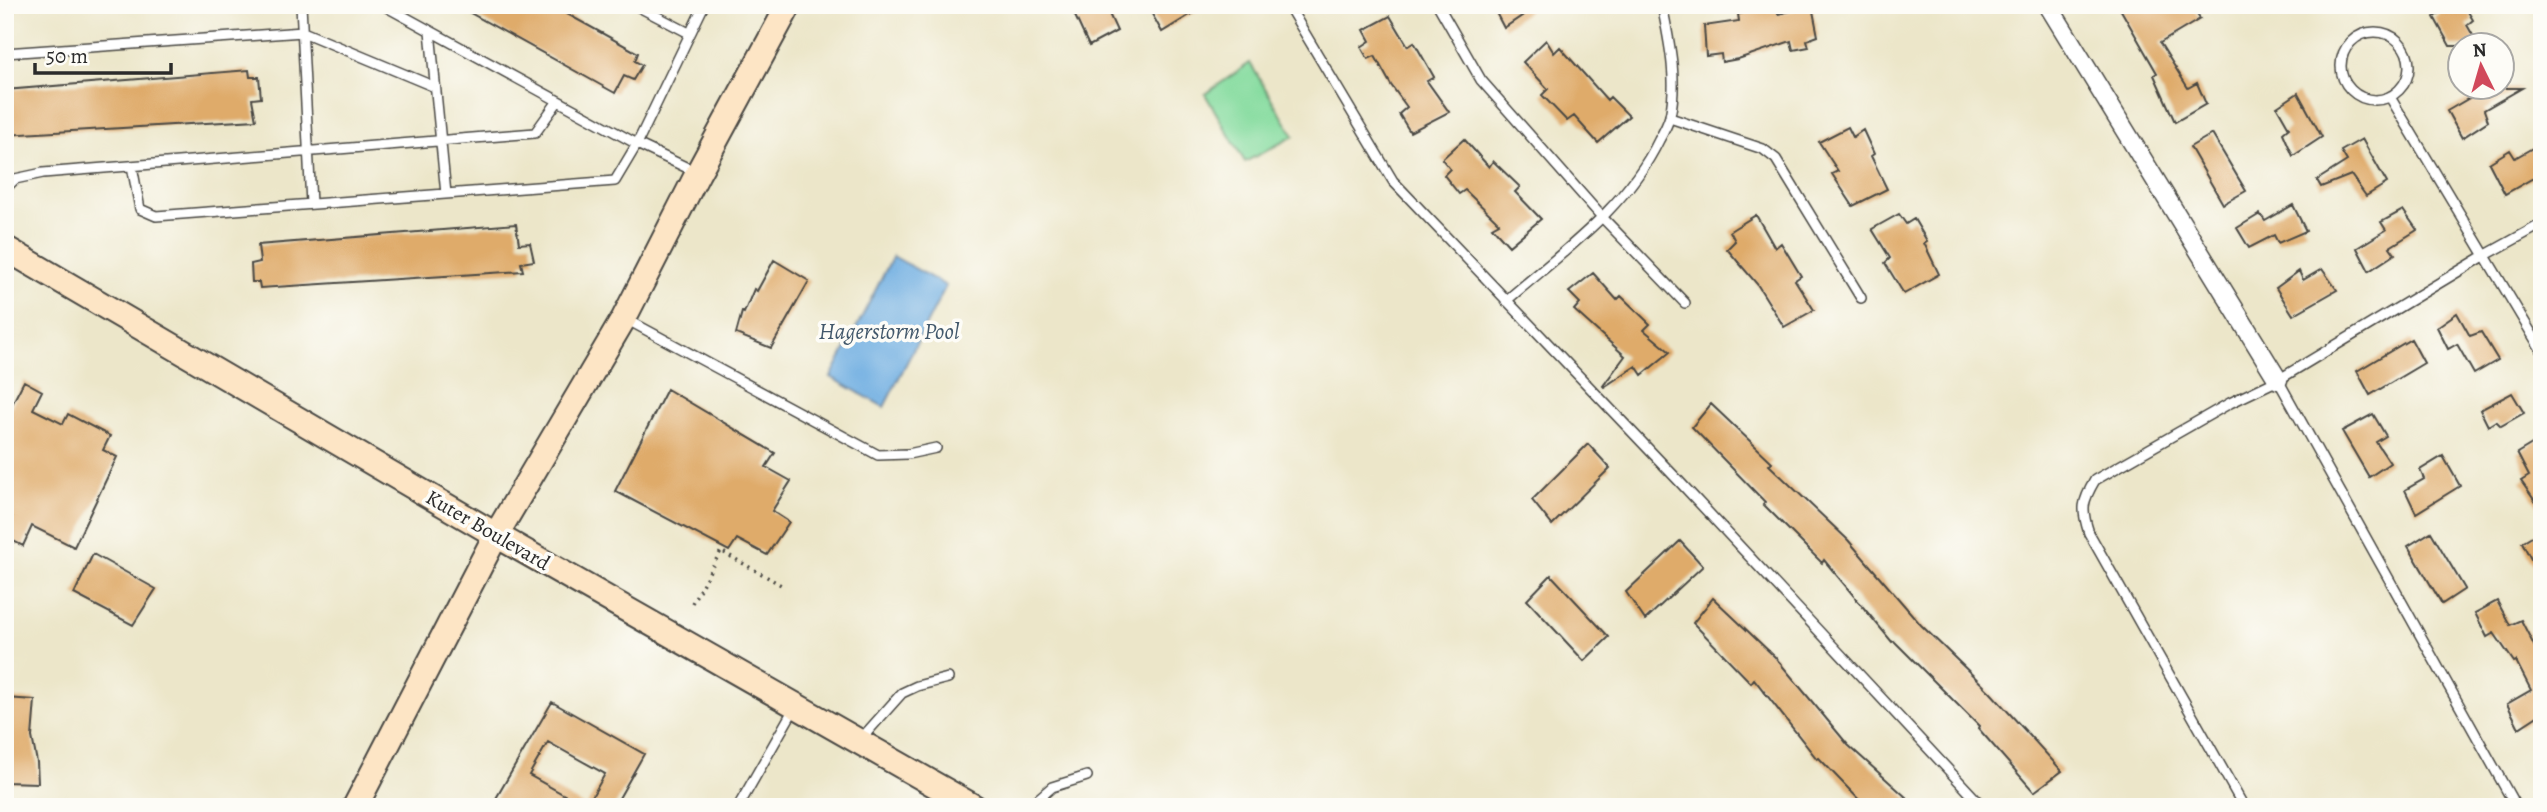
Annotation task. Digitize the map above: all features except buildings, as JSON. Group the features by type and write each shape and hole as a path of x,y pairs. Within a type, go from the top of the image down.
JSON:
{"street":[{"path":"355,807 496,535 624,318 698,173 789,5"},
{"path":"2048,5 2278,380"},
{"name":"Kuter Boulevard","path":"5,248 496,535 974,807"}],"lane":[{"path":"5,13 13,5"},
{"path":"302,5 311,204"},
{"path":"383,5 637,144 698,173"},
{"path":"635,5 689,33"},
{"path":"132,166 140,209 156,216 615,181 637,144 704,5"},
{"path":"1288,5 1393,181 1677,479 1983,807"},
{"path":"1438,5 1481,80 1602,218 1685,303"},
{"path":"1506,301 1602,218 1634,182 1654,152 1670,118 1674,84 1662,5"},
{"path":"430,31 446,194"},
{"path":"5,53 303,32 435,86"},
{"path":"2370,32 2384,33 2395,38 2405,48 2409,75 2402,87 2390,97 2377,100 2363,98 2352,91 2344,80 2341,68 2343,53 2348,44 2360,35 2370,32"},
{"path":"2390,97 2542,351"},
{"path":"5,189 15,179 43,173 536,133 558,101"},
{"path":"1670,118 1763,149 1776,159 1861,298"},
{"path":"2244,807 2089,533 2082,513 2085,496 2095,480 2230,403 2278,380 2542,224"},
{"path":"624,318 878,455 908,454 936,448"},
{"path":"2278,380 2516,807"},
{"path":"859,741 902,693 948,678"},
{"path":"738,807 796,705"},
{"path":"1029,807 1052,787 1087,776"}],"path":[{"path":"692,603 721,551 783,586"}],"green space":[{"path":"1250,63 1294,136 1245,162 1205,94"}],"water":[{"name":"Hagerstorm Pool","path":"893,256 946,286 884,407 831,377"}]}
